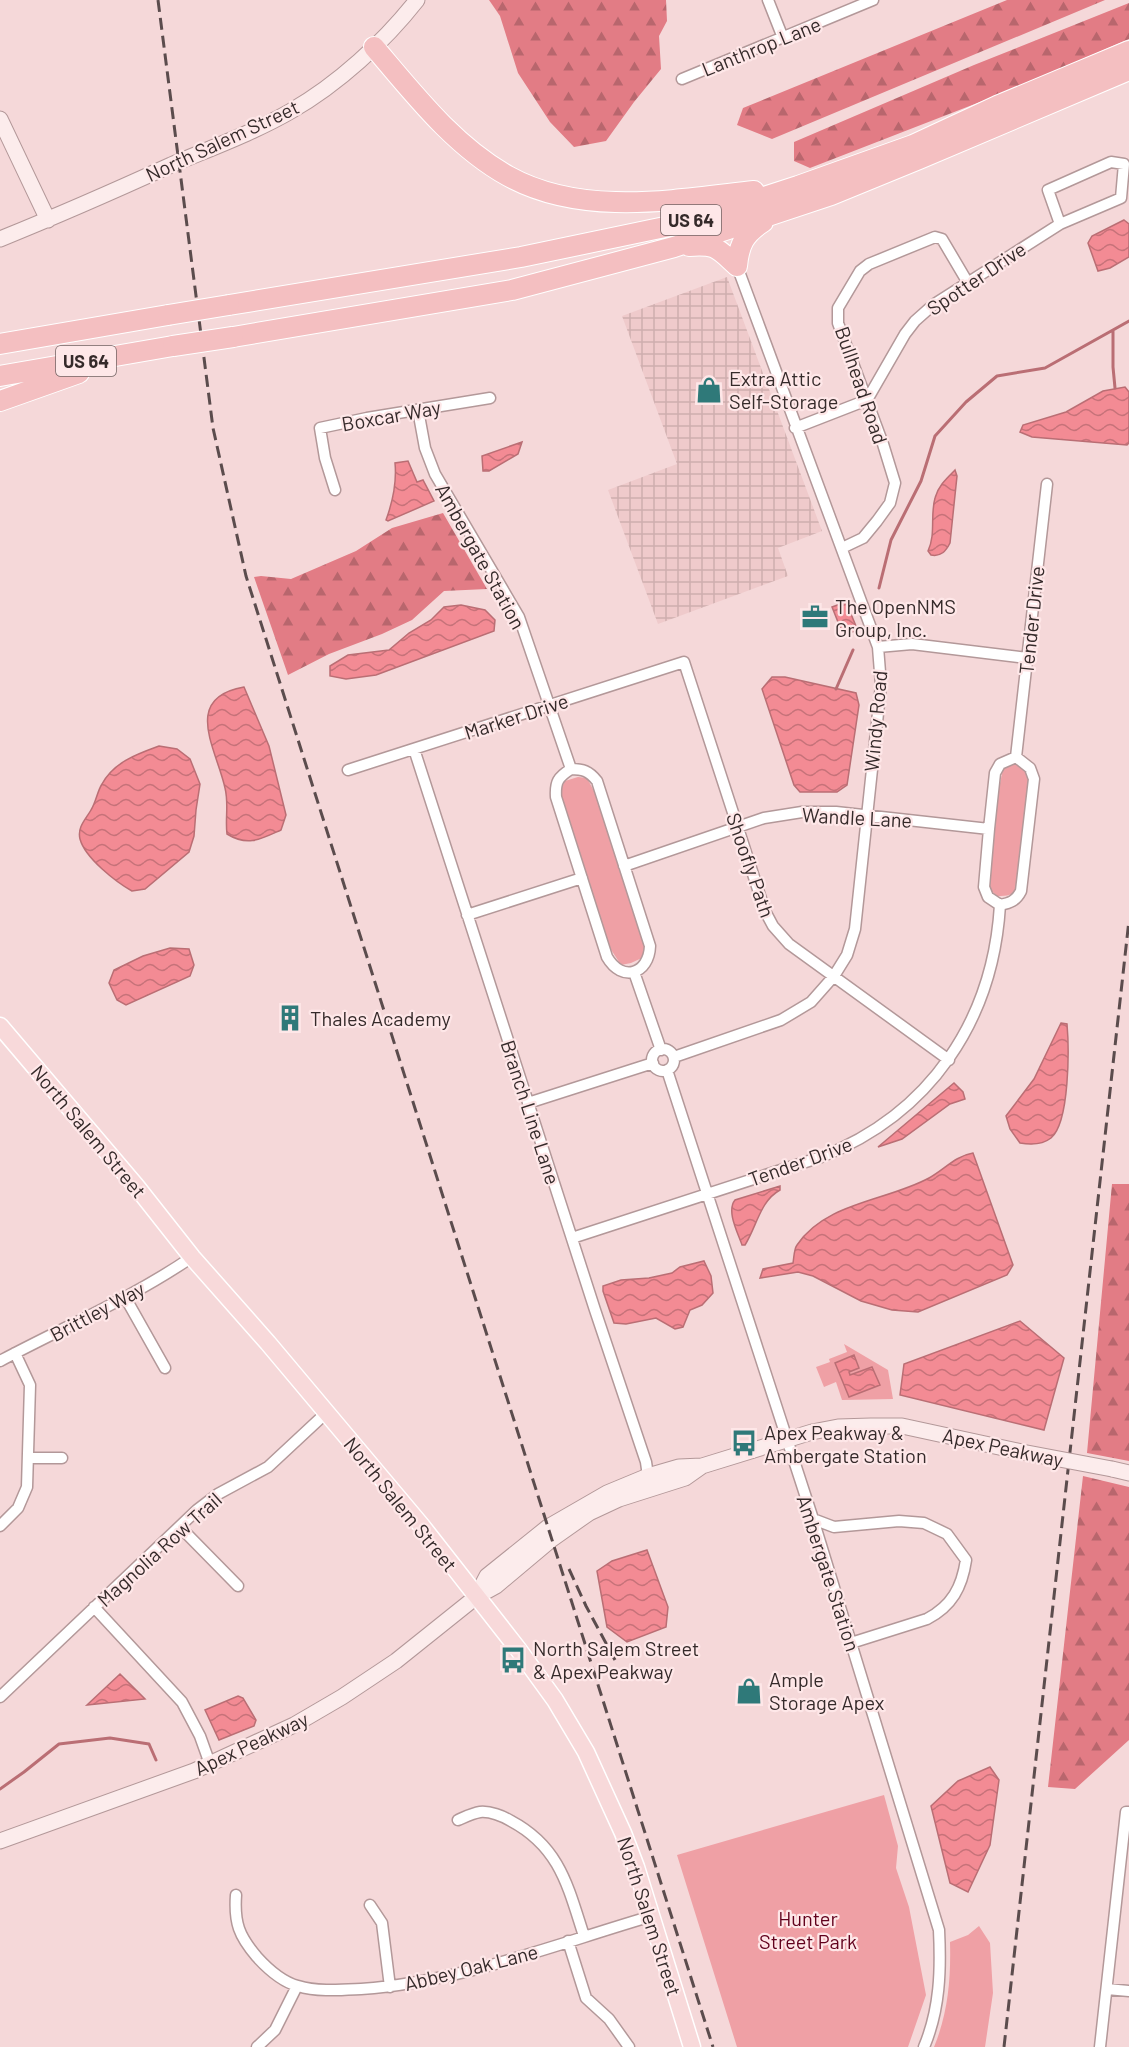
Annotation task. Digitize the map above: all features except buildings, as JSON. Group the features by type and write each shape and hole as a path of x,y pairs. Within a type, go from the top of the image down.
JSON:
{"highway":[{"path":"374,47 426,108 468,147 508,176 540,190 610,202 662,201 798,186"},
{"name":"US 64","path":"0,344 521,257 684,223 913,145 1007,102 1129,51"},
{"name":"US 64","path":"0,376 512,290 674,247 831,195 1129,70"},
{"path":"737,266 740,245 747,234 782,211"},
{"path":"674,247 711,245 737,266"},
{"path":"0,401 56,380 150,350"}],"main road":[{"name":"North Salem Street","path":"0,239 232,140 292,110 328,86 374,47 395,27 417,0"},
{"path":"0,119 48,220"},
{"name":"North Salem Street","path":"0,1026 129,1178 192,1257 421,1526 518,1649 555,1700 586,1752 623,1833 652,1916 692,2047"},
{"name":"Apex Peakway","path":"476,1597 487,1576 548,1527 590,1501 648,1476 679,1467 702,1466 786,1439 838,1427 897,1425 1129,1473"},
{"name":"Apex Peakway","path":"0,1841 210,1764 294,1725 396,1661 476,1597 496,1586 552,1539 589,1513 619,1499 686,1478 702,1466"}],"street":[{"path":"768,0 783,38"},
{"name":"Lanthrop Lane","path":"682,79 873,0"},
{"name":"Spotter Drive","path":"867,400 904,334 915,321 933,305 1060,224 1121,198 1124,164 1111,162 1048,190 1060,224"},
{"name":"Bullhead Road","path":"842,548 863,538 890,503 894,479 838,323 838,308 860,271 869,264 934,237 942,240 968,283"},
{"name":"Windy Road","path":"674,1057 781,1020 812,1002 834,976 847,955 855,929 882,685 878,647 795,428 737,266"},
{"name":"Boxcar Way","path":"335,490 320,428 490,398"},
{"path":"795,428 867,400"},
{"name":"Ambergate Station","path":"418,410 430,462 519,617 571,769"},
{"name":"Tender Drive","path":"1016,757 1047,484"},
{"path":"878,647 912,644 1027,658"},
{"name":"Marker Drive","path":"348,770 684,662"},
{"name":"Shoofly Path","path":"684,662 765,911 773,926 789,944 948,1060"},
{"name":"Branch Line Lane","path":"414,749 646,1462 648,1476"},
{"path":"1016,757 1030,768 1034,779 1021,891 1018,898 1000,905 992,902 984,887 995,773 1000,764 1016,757"},
{"path":"571,769 581,769 589,772 597,781 624,866 650,946 650,957 644,966 634,972 626,973 617,970 607,957 556,797 556,782 561,775 571,769"},
{"name":"Wandle Lane","path":"624,866 764,818 802,812 836,812 989,829"},
{"path":"468,915 582,878"},
{"name":"Tender Drive","path":"572,1238 821,1157 856,1142 888,1121 917,1096 948,1060 971,1023 985,989 997,940 1000,905"},
{"path":"634,972 661,1050"},
{"path":"661,1050 667,1050 674,1057 674,1064 667,1070 657,1069 653,1063 653,1056 661,1050"},
{"path":"528,1103 653,1063"},
{"name":"Ambergate Station","path":"667,1070 813,1519 939,1930 941,1961 938,1997 932,2029 924,2047"},
{"name":"Brittley Way","path":"0,1361 125,1297 192,1257"},
{"path":"125,1297 165,1368"},
{"path":"0,1526 18,1508 27,1487 30,1385 15,1353"},
{"name":"Magnolia Row Trail","path":"0,1697 208,1500 268,1467 326,1413"},
{"path":"28,1458 62,1458"},
{"path":"813,1519 834,1527 899,1521 924,1523 947,1534 966,1560 960,1587 955,1597 938,1613 927,1619 851,1643"},
{"path":"180,1527 237,1586"},
{"path":"94,1607 182,1702 196,1727 210,1764"},
{"path":"458,1820 479,1812 489,1813 505,1818 537,1837 554,1857 563,1873 584,1936"},
{"path":"1100,2047 1126,1812 1129,1812"},
{"name":"Abbey Oak Lane","path":"236,1895 235,1917 247,1944 268,1968 297,1986 346,1990 390,1987 437,1979 652,1916"},
{"path":"370,1905 382,1923 390,1987"},
{"path":"568,1941 586,1998 609,2019 629,2047"},
{"path":"257,2047 275,2030 297,1986"},
{"path":"1107,1989 1129,1991"}],"shaded area":[{"name":"Extra Attic Self-Storage","path":"727,277 822,531 778,548 788,576 658,624 608,490 677,464 622,316"}],"green space":[{"path":"489,0 666,0 667,21 659,36 661,69 606,141 574,147 550,122 518,73 500,16"},
{"path":"1007,0 1105,0 772,139 737,125 743,108"},
{"path":"1129,3 1129,39 1016,88 810,168 794,161 794,142 974,65"},
{"path":"443,513 487,589 444,591 412,620 329,654 288,675 254,577 291,579 356,551 392,528"},
{"path":"1015,764 1025,769 1029,780 1017,886 1010,895 997,896 989,889 988,880 998,793 1003,769"},
{"path":"578,777 587,778 594,791 644,943 646,951 644,957 631,963 621,965 610,948 562,800 561,789 565,781"},
{"path":"1112,1184 1129,1184 1129,1461 1087,1453"},
{"path":"844,1344 888,1370 893,1399 842,1400 836,1382 824,1387 816,1367 847,1352"},
{"path":"1083,1476 1129,1487 1129,1740 1075,1789 1048,1787"},
{"name":"Hunter Street Park","path":"884,1795 898,1846 896,1868 909,1907 926,1995 908,2047 737,2047 677,1855"},
{"path":"979,1926 990,1943 993,1993 985,2047 934,2047 948,1996 950,1942 968,1935"}],"water":[{"path":"1124,220 1129,224 1129,257 1110,268 1098,271 1088,243 1092,236"},
{"path":"1125,387 1129,392 1129,443 1127,445 1032,437 1020,432 1023,425 1066,412 1103,391"},
{"path":"522,442 518,454 489,471 483,471 482,456"},
{"path":"408,461 417,482 423,480 434,501 388,521 386,520 395,485 395,463"},
{"path":"955,470 957,476 950,543 943,553 931,555 928,551 932,538 936,494"},
{"path":"846,602 858,631 842,632 832,607"},
{"path":"461,605 485,610 495,620 494,631 376,675 346,679 330,676 330,666 348,655 389,650 409,633 431,620 444,607"},
{"path":"772,677 785,677 856,693 859,705 847,785 837,792 800,792 794,785 762,689"},
{"path":"244,687 269,746 286,815 281,830 261,839 248,841 227,834 226,794 208,727 208,714 213,702 225,693"},
{"path":"159,746 177,749 190,759 200,784 194,836 189,852 145,889 132,891 110,876 94,861 83,846 79,835 107,776 120,764"},
{"path":"170,948 189,949 194,965 190,976 126,1005 117,1000 109,983 114,970 143,956"},
{"path":"1061,1023 1067,1024 1068,1049 1067,1084 1062,1117 1057,1129 1048,1140 1036,1144 1020,1143 1010,1129 1006,1116 1034,1079"},
{"path":"954,1083 963,1092 965,1099 950,1104 902,1139 878,1147"},
{"path":"973,1153 1013,1265 1007,1275 918,1312 892,1310 861,1301 813,1276 798,1272 760,1278 763,1269 793,1263 797,1245 809,1231 824,1220 858,1204 912,1186 961,1157"},
{"path":"780,1186 780,1190 763,1207 749,1238 745,1245 742,1245 732,1216 735,1200"},
{"path":"704,1261 711,1276 713,1293 702,1305 690,1310 683,1327 675,1329 656,1318 626,1324 614,1323 603,1286 621,1280 649,1278 672,1273 680,1267"},
{"path":"1020,1321 1064,1358 1044,1430 900,1395 904,1364"},
{"path":"854,1355 859,1368 849,1372 850,1375 872,1367 880,1385 849,1397 835,1363"},
{"path":"647,1550 668,1607 666,1627 627,1642 607,1627 597,1571 612,1561"},
{"path":"120,1674 145,1699 87,1705"},
{"path":"238,1696 243,1698 256,1720 254,1726 219,1740 205,1710"},
{"path":"990,1767 999,1780 990,1845 968,1892 950,1883 931,1806 958,1781"}],"waterway":[{"path":"879,588 891,540 921,481 935,436 966,402 997,376 1045,368 1129,321"},
{"path":"1113,330 1115,388"},
{"path":"836,689 853,650"},
{"path":"0,1789 59,1744 110,1738 149,1744 156,1760"}],"railway":[{"path":"158,0 213,428 246,576 713,2047"},
{"path":"1004,2047 1129,920"},
{"path":"569,1569 615,1660"}],"place":[{"name":"Extra Attic Self-Storage","path":"709,390"},
{"name":"The OpenNMS Group, Inc.","path":"815,617"},
{"name":"Thales Academy","path":"290,1018"},
{"name":"Apex Peakway & Ambergate Station","path":"744,1443"},
{"name":"North Salem Street & Apex Peakway","path":"513,1660"},
{"name":"Ample Storage Apex","path":"749,1691"}]}
